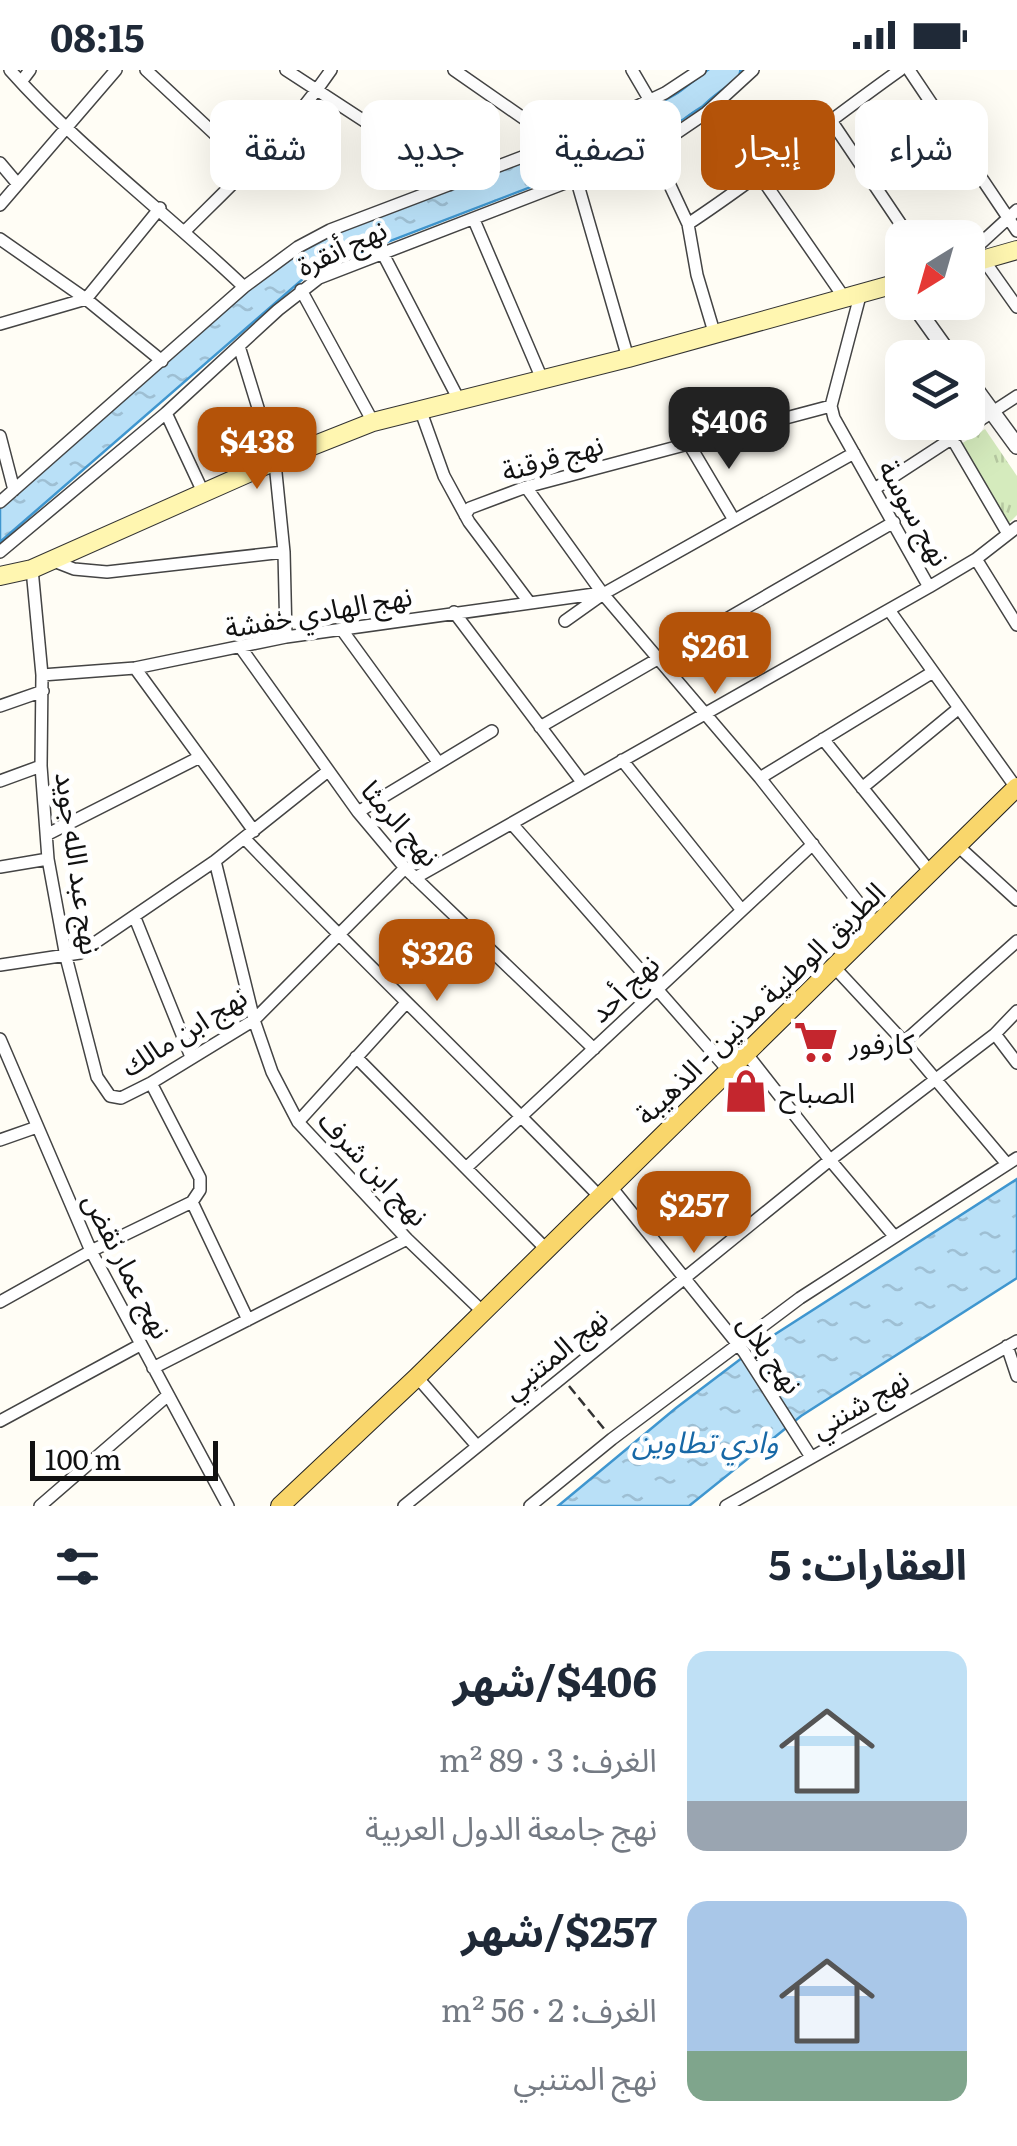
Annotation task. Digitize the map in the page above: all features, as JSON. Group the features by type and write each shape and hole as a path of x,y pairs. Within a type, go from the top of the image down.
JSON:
{"main road":[{"path":"985,257 1017,250"},
{"path":"0,576 32,569 203,492 373,422 885,288"},
{"name":"الطريق الوطنية مدنين - الذهيبة","path":"280,1506 417,1377 1017,788"}],"street":[{"path":"10,70 244,287"},
{"path":"21,82 30,70"},
{"path":"0,204 116,70"},
{"path":"146,70 210,130"},
{"path":"286,70 361,119"},
{"path":"308,100 330,70"},
{"path":"454,70 520,116"},
{"path":"632,70 647,100"},
{"path":"654,100 700,70"},
{"name":"نهج أنقرة","path":"681,127 706,113 754,70"},
{"path":"835,116 900,70"},
{"path":"909,70 1013,214 1017,231"},
{"path":"835,127 898,220"},
{"path":"0,163 16,182"},
{"path":"186,231 226,190"},
{"path":"0,502 244,287 298,247 330,230 436,190"},
{"name":"نهج أنقرة","path":"0,552 166,413 302,290 347,264 547,190"},
{"path":"579,190 628,358"},
{"path":"673,190 688,224 697,275 714,332"},
{"path":"688,224 739,190"},
{"path":"771,190 852,294 831,406"},
{"path":"0,324 86,299 160,208"},
{"path":"985,246 1013,214"},
{"path":"474,220 542,379"},
{"path":"0,239 86,299 162,360"},
{"path":"382,252 459,400"},
{"path":"985,272 1017,307"},
{"path":"302,290 373,422"},
{"path":"239,346 274,463 284,552 286,637"},
{"path":"985,418 1017,396"},
{"path":"985,402 1017,446"},
{"name":"نهج قرقنة","path":"465,515 470,508 526,488 831,406"},
{"name":"نهج سوسة","path":"831,406 929,587"},
{"path":"420,408 444,476 465,515 529,602"},
{"path":"166,413 203,492"},
{"path":"0,436 14,490"},
{"path":"415,878 929,587 976,559 1012,531 953,440 876,488"},
{"path":"689,444 734,520"},
{"name":"نهج الهادي خفشة","path":"42,675 135,668 286,637 602,593 854,453"},
{"path":"526,488 602,593 760,778 878,926"},
{"path":"540,727 894,522"},
{"path":"51,560 74,568 107,572 284,552"},
{"path":"976,559 1017,625"},
{"name":"نهج عبد الله جويد","path":"32,569 43,691 41,766 48,858 66,957 97,1077 110,1096"},
{"path":"565,622 602,593"},
{"path":"889,610 1017,788"},
{"path":"454,612 582,782"},
{"path":"342,630 438,762"},
{"name":"نهج الرمثا","path":"241,648 358,812 405,868 594,1049"},
{"name":"نهج بلال","path":"135,668 200,757 250,835 339,935 523,1117 605,1192 686,1278 741,1348 812,1458"},
{"path":"760,778 933,672"},
{"path":"0,706 43,691"},
{"path":"862,788 959,708"},
{"path":"358,812 492,731"},
{"path":"823,739 930,873"},
{"path":"48,834 200,757"},
{"path":"622,760 740,909"},
{"path":"0,780 41,766"},
{"path":"0,965 80,953 216,861 328,771"},
{"path":"512,824 728,1070"},
{"name":"نهج أحد","path":"468,1167 813,844"},
{"path":"959,846 1017,900"},
{"path":"0,867 48,858"},
{"name":"نهج ابن شرف","path":"216,861 254,1020 272,1072 298,1122 483,1312"},
{"name":"نهج ابن مالك","path":"110,1096 121,1098 254,1020 405,868"},
{"path":"135,918 192,1057"},
{"path":"904,1042 1017,941"},
{"path":"530,1506 612,1439 741,1348 800,1298 1012,1161 834,968"},
{"path":"298,1122 406,1002"},
{"name":"نهج المتنبي","path":"404,1506 830,1160 995,1034 1017,1011"},
{"path":"995,1034 1017,1064"},
{"name":"نهج عمار نقض","path":"0,1039 91,1251 228,1506"},
{"path":"746,1053 894,1236"},
{"path":"356,1056 546,1250"},
{"path":"0,1302 91,1251 192,1202 200,1190 200,1178 151,1082"},
{"path":"0,1140 37,1126"},
{"path":"192,1202 248,1320"},
{"path":"153,1368 407,1238"},
{"path":"0,1422 140,1344"},
{"path":"1012,1344 1017,1376"},
{"name":"نهج شنني","path":"726,1506 1012,1344"},
{"path":"417,1377 477,1446"},
{"path":"40,1506 167,1396"}],"path":[{"path":"563,1377 612,1439"}],"green space":[{"path":"985,429 1017,476 1017,515 1007,525 961,444 985,440"}],"water":[{"path":"708,70 742,70 681,120 681,100 665,100"},
{"path":"520,163 520,190 523,190 312,271 0,542 0,506 272,270 318,238 448,190 500,190 500,171"},
{"name":"وادي تطاوين","path":"1017,1179 1017,1278 801,1416 689,1506 558,1506 763,1342"}],"waterway":[{"path":"681,106 728,70"}],"place":[{"name":"كارفور","path":"816,1042"},
{"name":"الصباح","path":"746,1091"}]}
